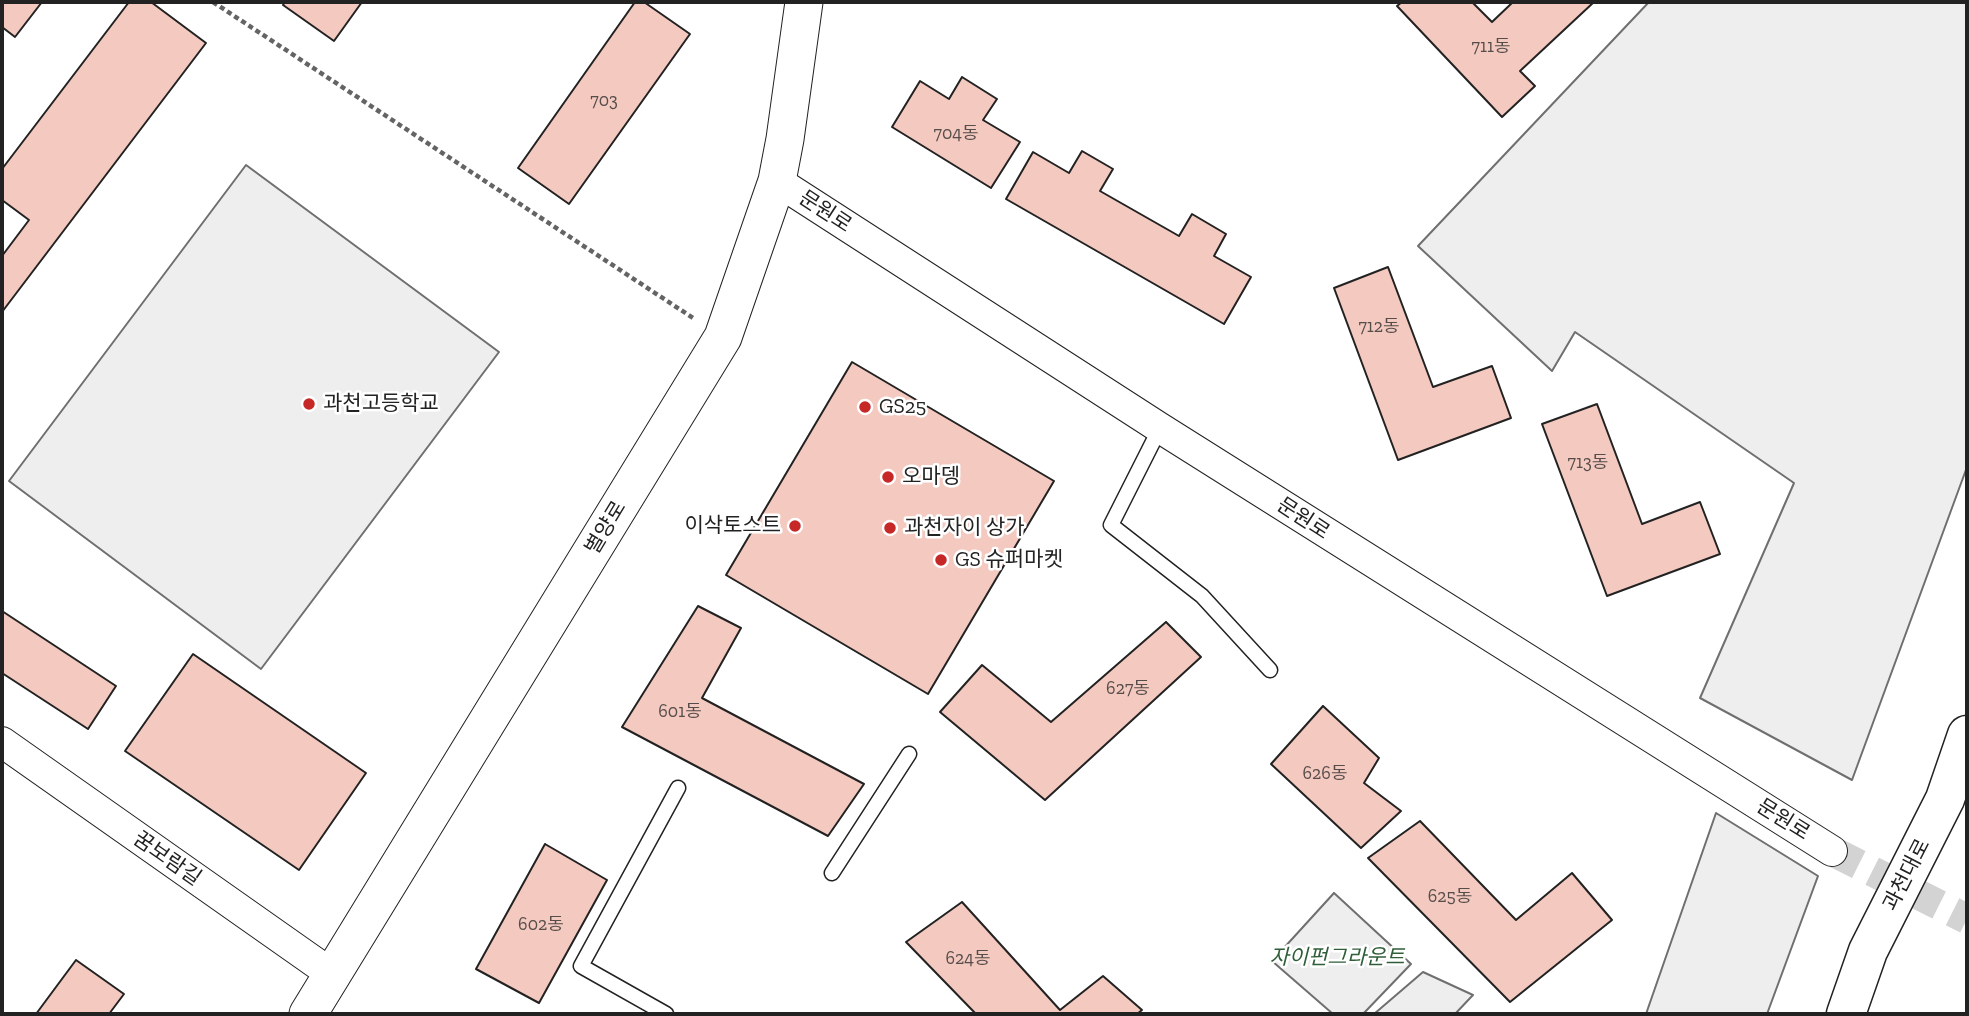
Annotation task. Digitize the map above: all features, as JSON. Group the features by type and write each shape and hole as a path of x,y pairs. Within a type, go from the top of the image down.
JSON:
{"highway":[{"name":"과천대로","path":"1846,1014 1868,951 1945,799 1967,735"}],"street":[{"name":"별양로","path":"307,1014 723,337 776,181 785,139 804,2"},
{"name":"문원로","path":"776,181 1160,428 1832,851"},
{"name":"꿈보람길","path":"2,742 333,975"}],"lane":[{"path":"1160,428 1111,525 1202,596 1270,670"},
{"path":"832,873 909,754"},
{"path":"666,1014 581,966 678,788"}],"path":[{"path":"213,2 723,337"}],"green space":[{"path":"1649,2 1967,2 1967,467 1852,780 1700,698 1794,483 1575,332 1552,371 1418,246"},
{"path":"246,165 499,352 261,669 9,481"},
{"path":"1716,813 1818,876 1767,1014 1646,1014"},
{"name":"자이펀그라운트","path":"1334,893 1411,964 1363,1014 1333,1014 1272,961"},
{"path":"1423,972 1473,995 1455,1014 1374,1014"}],"building":[{"path":"2,2 42,2 15,37 2,27"},
{"path":"129,2 151,2 206,43 2,312 2,256 29,220 2,200 2,169"},
{"path":"285,2 362,2 334,41 283,5"},
{"path":"635,2 644,2 690,34 569,204 518,168"},
{"path":"1402,2 1472,2 1492,22 1513,2 1594,2 1520,71 1535,86 1502,117 1397,6"},
{"path":"962,77 997,99 983,120 1020,142 991,188 892,127 920,81 949,99"},
{"path":"1082,151 1113,169 1100,191 1179,236 1192,214 1226,234 1214,256 1251,277 1224,324 1006,199 1033,152 1069,173"},
{"path":"1388,267 1433,387 1492,366 1511,418 1398,460 1334,288"},
{"name":"과천자이 상가","path":"852,362 1054,481 928,694 726,575"},
{"path":"1597,404 1642,524 1700,502 1720,554 1607,596 1542,424"},
{"path":"698,606 741,628 702,698 864,784 828,836 622,727"},
{"path":"2,611 116,686 88,729 2,673"},
{"path":"1166,622 1201,657 1045,800 940,712 982,665 1051,722"},
{"path":"193,654 366,773 299,870 125,751"},
{"path":"1323,706 1379,758 1364,783 1401,811 1361,848 1271,764"},
{"path":"1420,821 1516,920 1572,873 1612,920 1510,1002 1368,858"},
{"path":"545,844 607,880 539,1003 476,969"},
{"path":"962,902 1060,1010 1103,976 1142,1010 1137,1014 976,1014 906,942"},
{"path":"76,960 124,994 109,1014 36,1014"}],"tunnel":[{"path":"1832,851 1967,919"}],"place":[{"name":"과천고등학교","path":"309,404"},
{"name":"GS25","path":"865,407"},
{"name":"오마뎅","path":"888,477"},
{"name":"이삭토스트","path":"795,526"},
{"name":"과천자이 상가","path":"890,528"},
{"name":"GS 슈퍼마켓","path":"941,560"}]}
